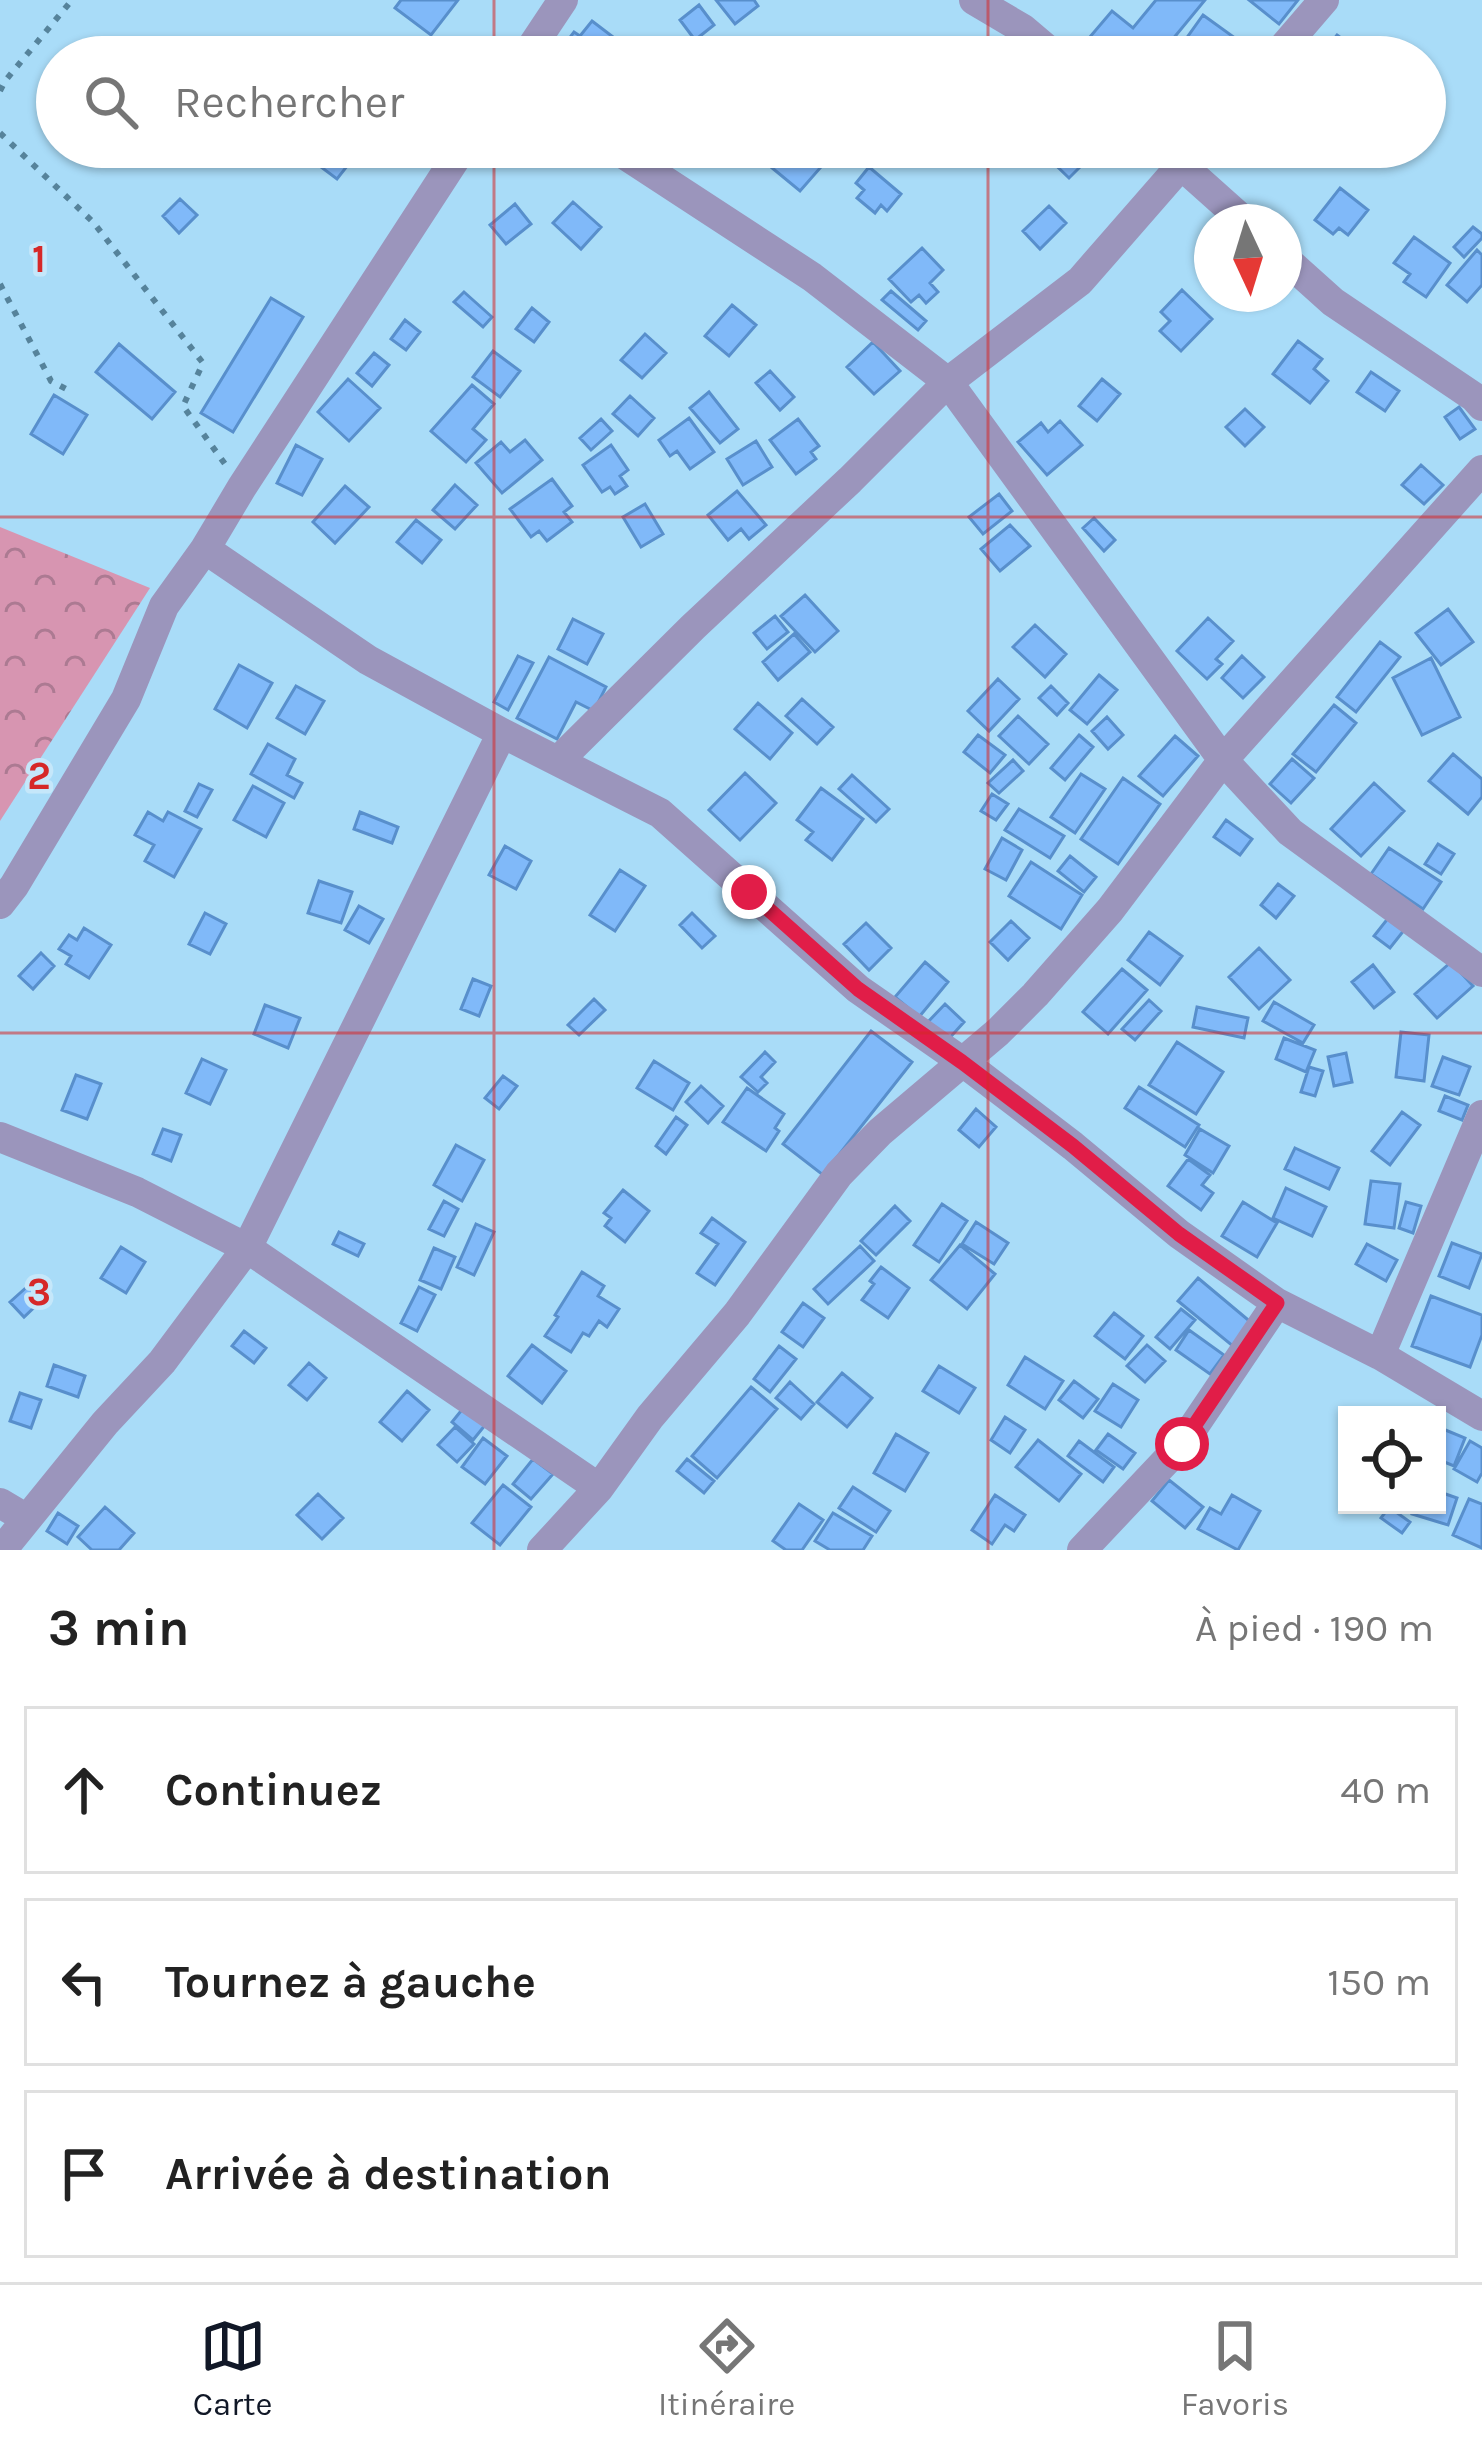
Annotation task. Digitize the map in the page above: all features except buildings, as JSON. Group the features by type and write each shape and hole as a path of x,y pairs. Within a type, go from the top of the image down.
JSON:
{"street":[{"path":"539,36 563,0"},
{"path":"974,0 1031,36"},
{"path":"1293,36 1324,0"},
{"path":"0,904 114,720 164,606 206,549 449,168"},
{"path":"645,168 812,277 948,382 1223,760 1290,832 1482,972"},
{"path":"558,761 948,382 1081,281 1168,168"},
{"path":"1194,168 1228,204"},
{"path":"1302,274 1333,302 1482,406"},
{"path":"542,1550 599,1488 650,1417 737,1314 839,1174 1035,995 1110,910 1223,760 1482,470"},
{"path":"206,549 368,660 660,813 858,989 1073,1146 1179,1234 1277,1303 1380,1355 1482,1416"},
{"path":"2,1550 105,1423 162,1362 247,1248 502,734"},
{"path":"1380,1355 1482,1115"},
{"path":"0,1137 137,1192 247,1248 599,1488"},
{"path":"1082,1550 1182,1444 1277,1303"},
{"path":"0,1503 28,1519"}],"path":[{"path":"42,36 72,0"},
{"path":"0,91 36,43"},
{"path":"0,133 36,167"},
{"path":"37,168 93,222 203,363 183,406 242,487"},
{"path":"0,284 51,381 72,392"}],"green space":[{"path":"0,527 150,588 0,821"}],"route":[{"path":"749,892 858,989 962,1062 1179,1234 1277,1303 1182,1444"}]}
